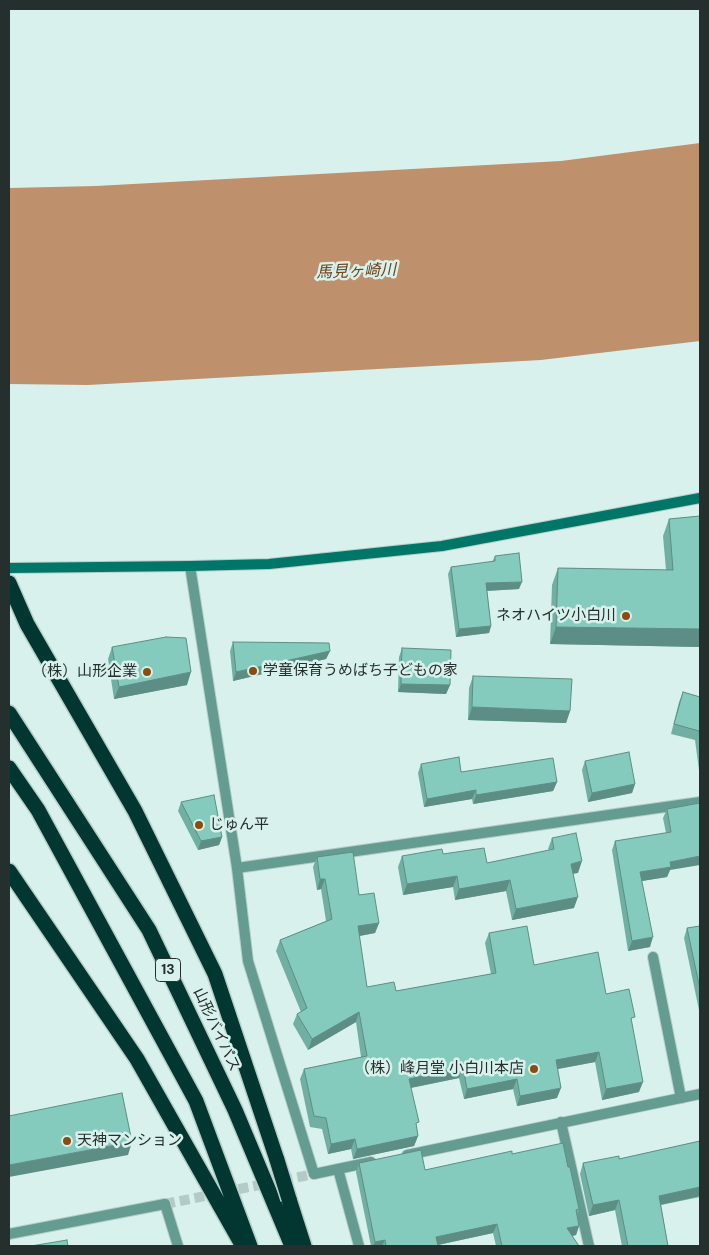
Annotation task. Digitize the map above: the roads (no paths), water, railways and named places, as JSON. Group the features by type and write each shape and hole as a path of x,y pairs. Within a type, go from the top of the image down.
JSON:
{"highway":[{"path":"9,583 27,624 135,811 215,974 304,1246"},
{"name":"山形バイパス","path":"9,713 150,930 235,1110 292,1246"},
{"name":"13","path":"9,768 38,810 196,1101 250,1246"},
{"path":"9,871 137,1059 243,1246"}],"street":[{"path":"9,568 269,564 442,546 700,498"},
{"path":"190,566 237,868 248,961 314,1174 376,1161"},
{"path":"237,868 700,802"},
{"path":"653,957 681,1098"},
{"path":"396,1157 700,1094"},
{"path":"561,1122 589,1246"},
{"path":"338,1169 359,1246"},
{"path":"9,1234 165,1204 178,1246"}],"water":[{"name":"馬見ヶ崎川","path":"700,143 700,341 541,360 88,385 9,384 9,188 96,186 561,161"}],"tunnel":[{"path":"165,1204 314,1174"}],"place":[{"name":"ネオハイツ小白川","path":"626,616"},
{"name":"学童保育うめばち子どもの家","path":"253,671"},
{"name":"（株）山形企業","path":"147,672"},
{"name":"じゅん平","path":"199,825"},
{"name":"（株）峰月堂 小白川本店","path":"534,1069"},
{"name":"天神マンション","path":"67,1141"}]}
